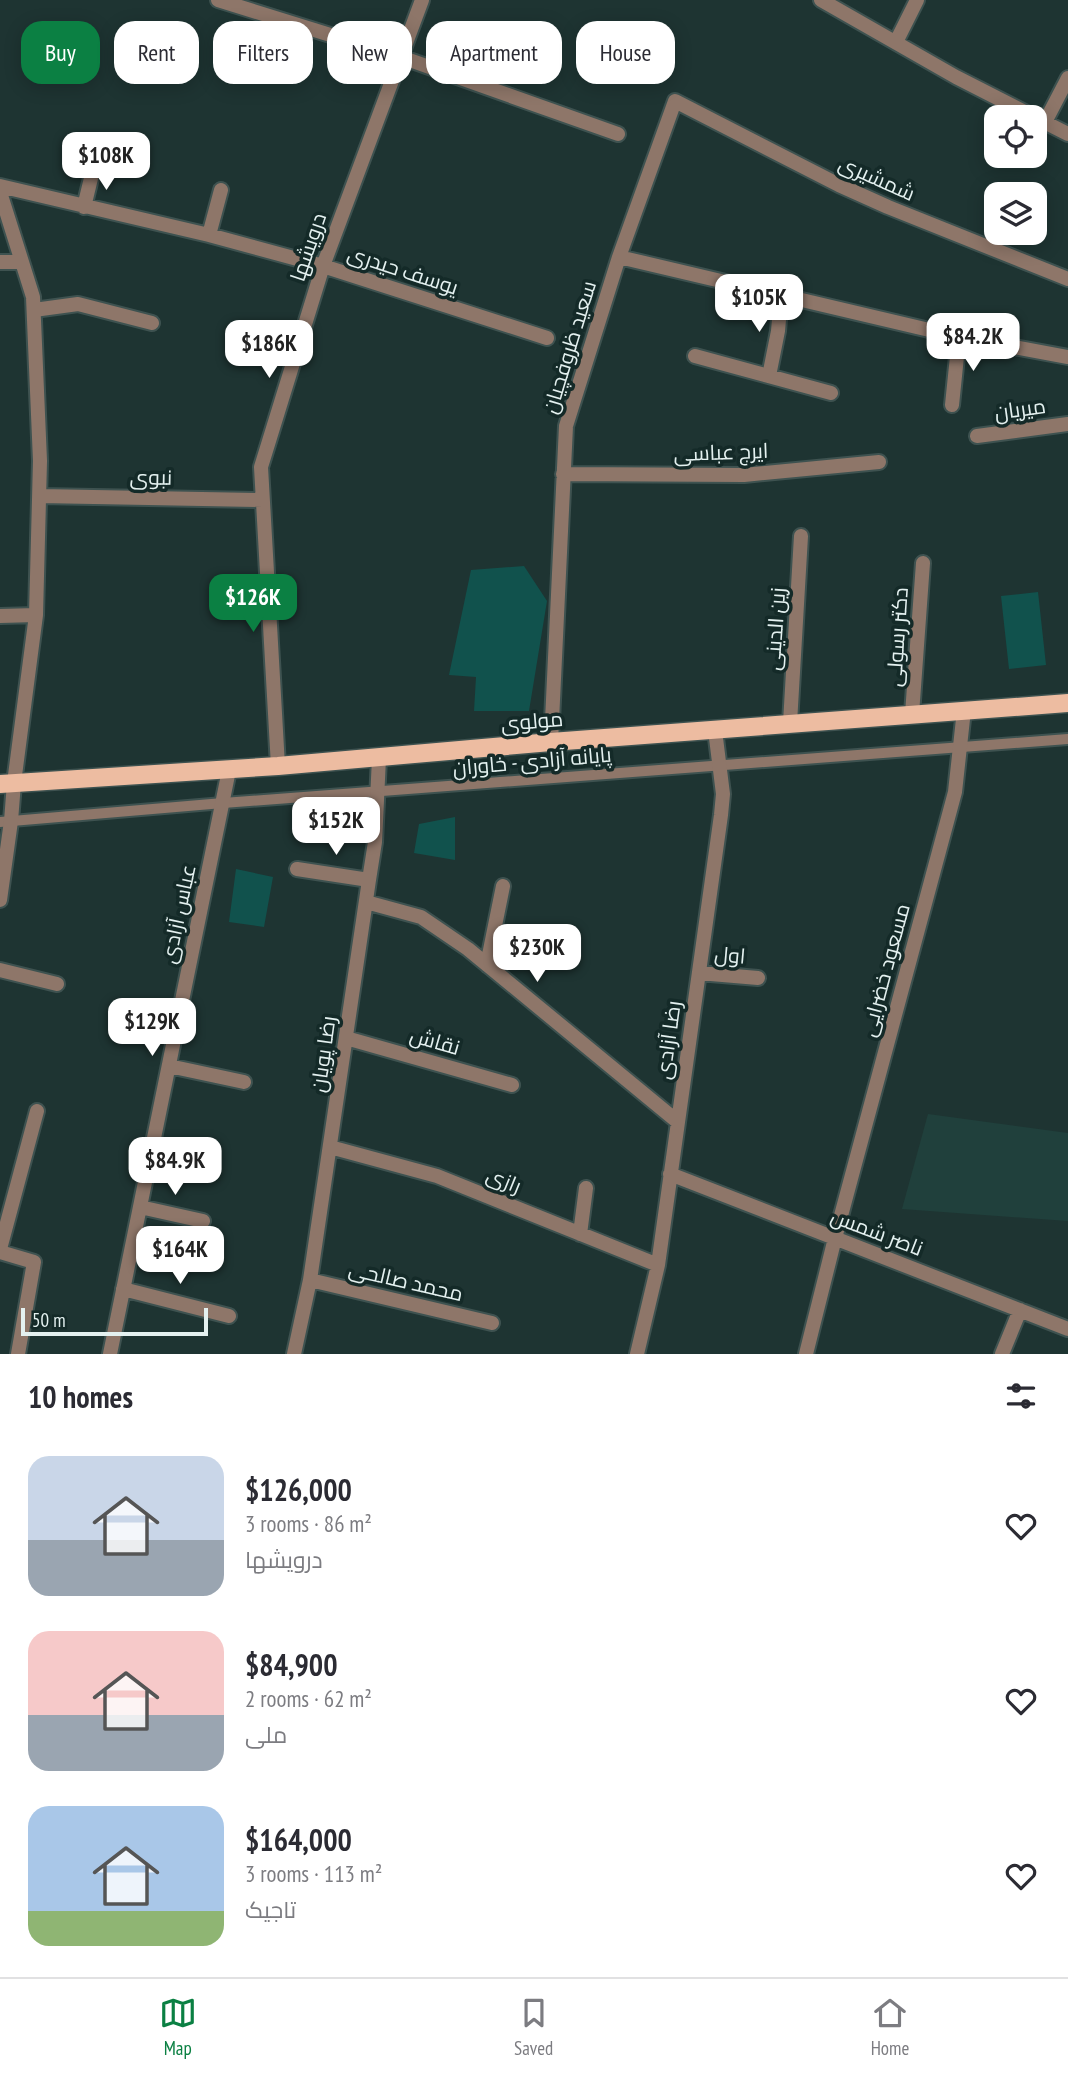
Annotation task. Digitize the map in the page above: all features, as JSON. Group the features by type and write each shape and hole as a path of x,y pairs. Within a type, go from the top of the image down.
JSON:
{"main road":[{"name":"مولوی","path":"7,784 229,770 912,713 1068,703"}],"street":[{"path":"218,0 327,34"},
{"name":"درویشها","path":"412,27 422,0"},
{"path":"821,0 956,77 1011,105"},
{"path":"896,42 917,0"},
{"path":"412,61 618,134"},
{"path":"1047,118 1068,78"},
{"name":"درویشها","path":"278,766 261,467 323,266 391,84"},
{"name":"سعید ظروفچیان","path":"551,742 566,426 619,257 675,101"},
{"name":"شمشیری","path":"675,101 839,185 1068,279"},
{"path":"1047,123 1068,134"},
{"path":"84,206 93,170"},
{"name":"یوسف حیدری","path":"0,186 209,235 323,266 547,338"},
{"path":"209,235 221,190"},
{"path":"0,192 33,297 40,496 36,615 7,784 0,900"},
{"path":"619,257 959,337 1068,357"},
{"path":"0,262 22,262"},
{"path":"769,376 778,331 781,296"},
{"path":"34,310 78,304 152,323"},
{"path":"953,405 959,337"},
{"path":"695,356 831,393"},
{"name":"میریان","path":"977,436 1068,424"},
{"name":"ایرج عباسی","path":"563,474 744,475 879,462"},
{"name":"نبوی","path":"40,496 262,500"},
{"name":"زین الدینی","path":"790,723 802,536"},
{"name":"دکتر رسولی","path":"912,713 923,563"},
{"path":"0,616 36,615"},
{"name":"مسعود خضرایی","path":"806,1354 954,792 964,710"},
{"name":"رضا آزادی","path":"638,1354 658,1265 721,815 723,794 715,730"},
{"name":"رضا پویان","path":"294,1354 310,1280 375,842 379,758"},
{"name":"عباس آزادی","path":"110,1354 229,770"},
{"path":"297,869 369,880"},
{"path":"487,965 503,886"},
{"path":"366,902 421,917 468,949 678,1122"},
{"path":"0,970 57,984"},
{"name":"اول","path":"699,973 758,978"},
{"name":"نقاش","path":"346,1038 512,1085"},
{"path":"169,1066 244,1082"},
{"path":"18,1354 34,1262 0,1250 37,1111"},
{"name":"رازی","path":"330,1147 437,1176 658,1265"},
{"name":"ناصر شمس","path":"670,1174 1068,1329"},
{"path":"580,1234 586,1188"},
{"path":"140,1207 202,1221"},
{"name":"محمد صالحی","path":"310,1280 492,1323"},
{"path":"123,1289 229,1316"},
{"path":"1002,1354 1020,1310"}],"lane":[{"name":"پایانه آزادی - خاوران","path":"6,821 1068,739"}],"shaded area":[{"path":"928,1114 1068,1133 1068,1221 902,1209"}],"building":[{"path":"524,566 547,601 529,711 474,711 476,677 449,675 471,570"},
{"path":"1038,592 1046,665 1009,669 1001,596"},
{"path":"455,817 455,860 414,853 419,824"},
{"path":"236,869 273,877 264,927 229,922"}]}
